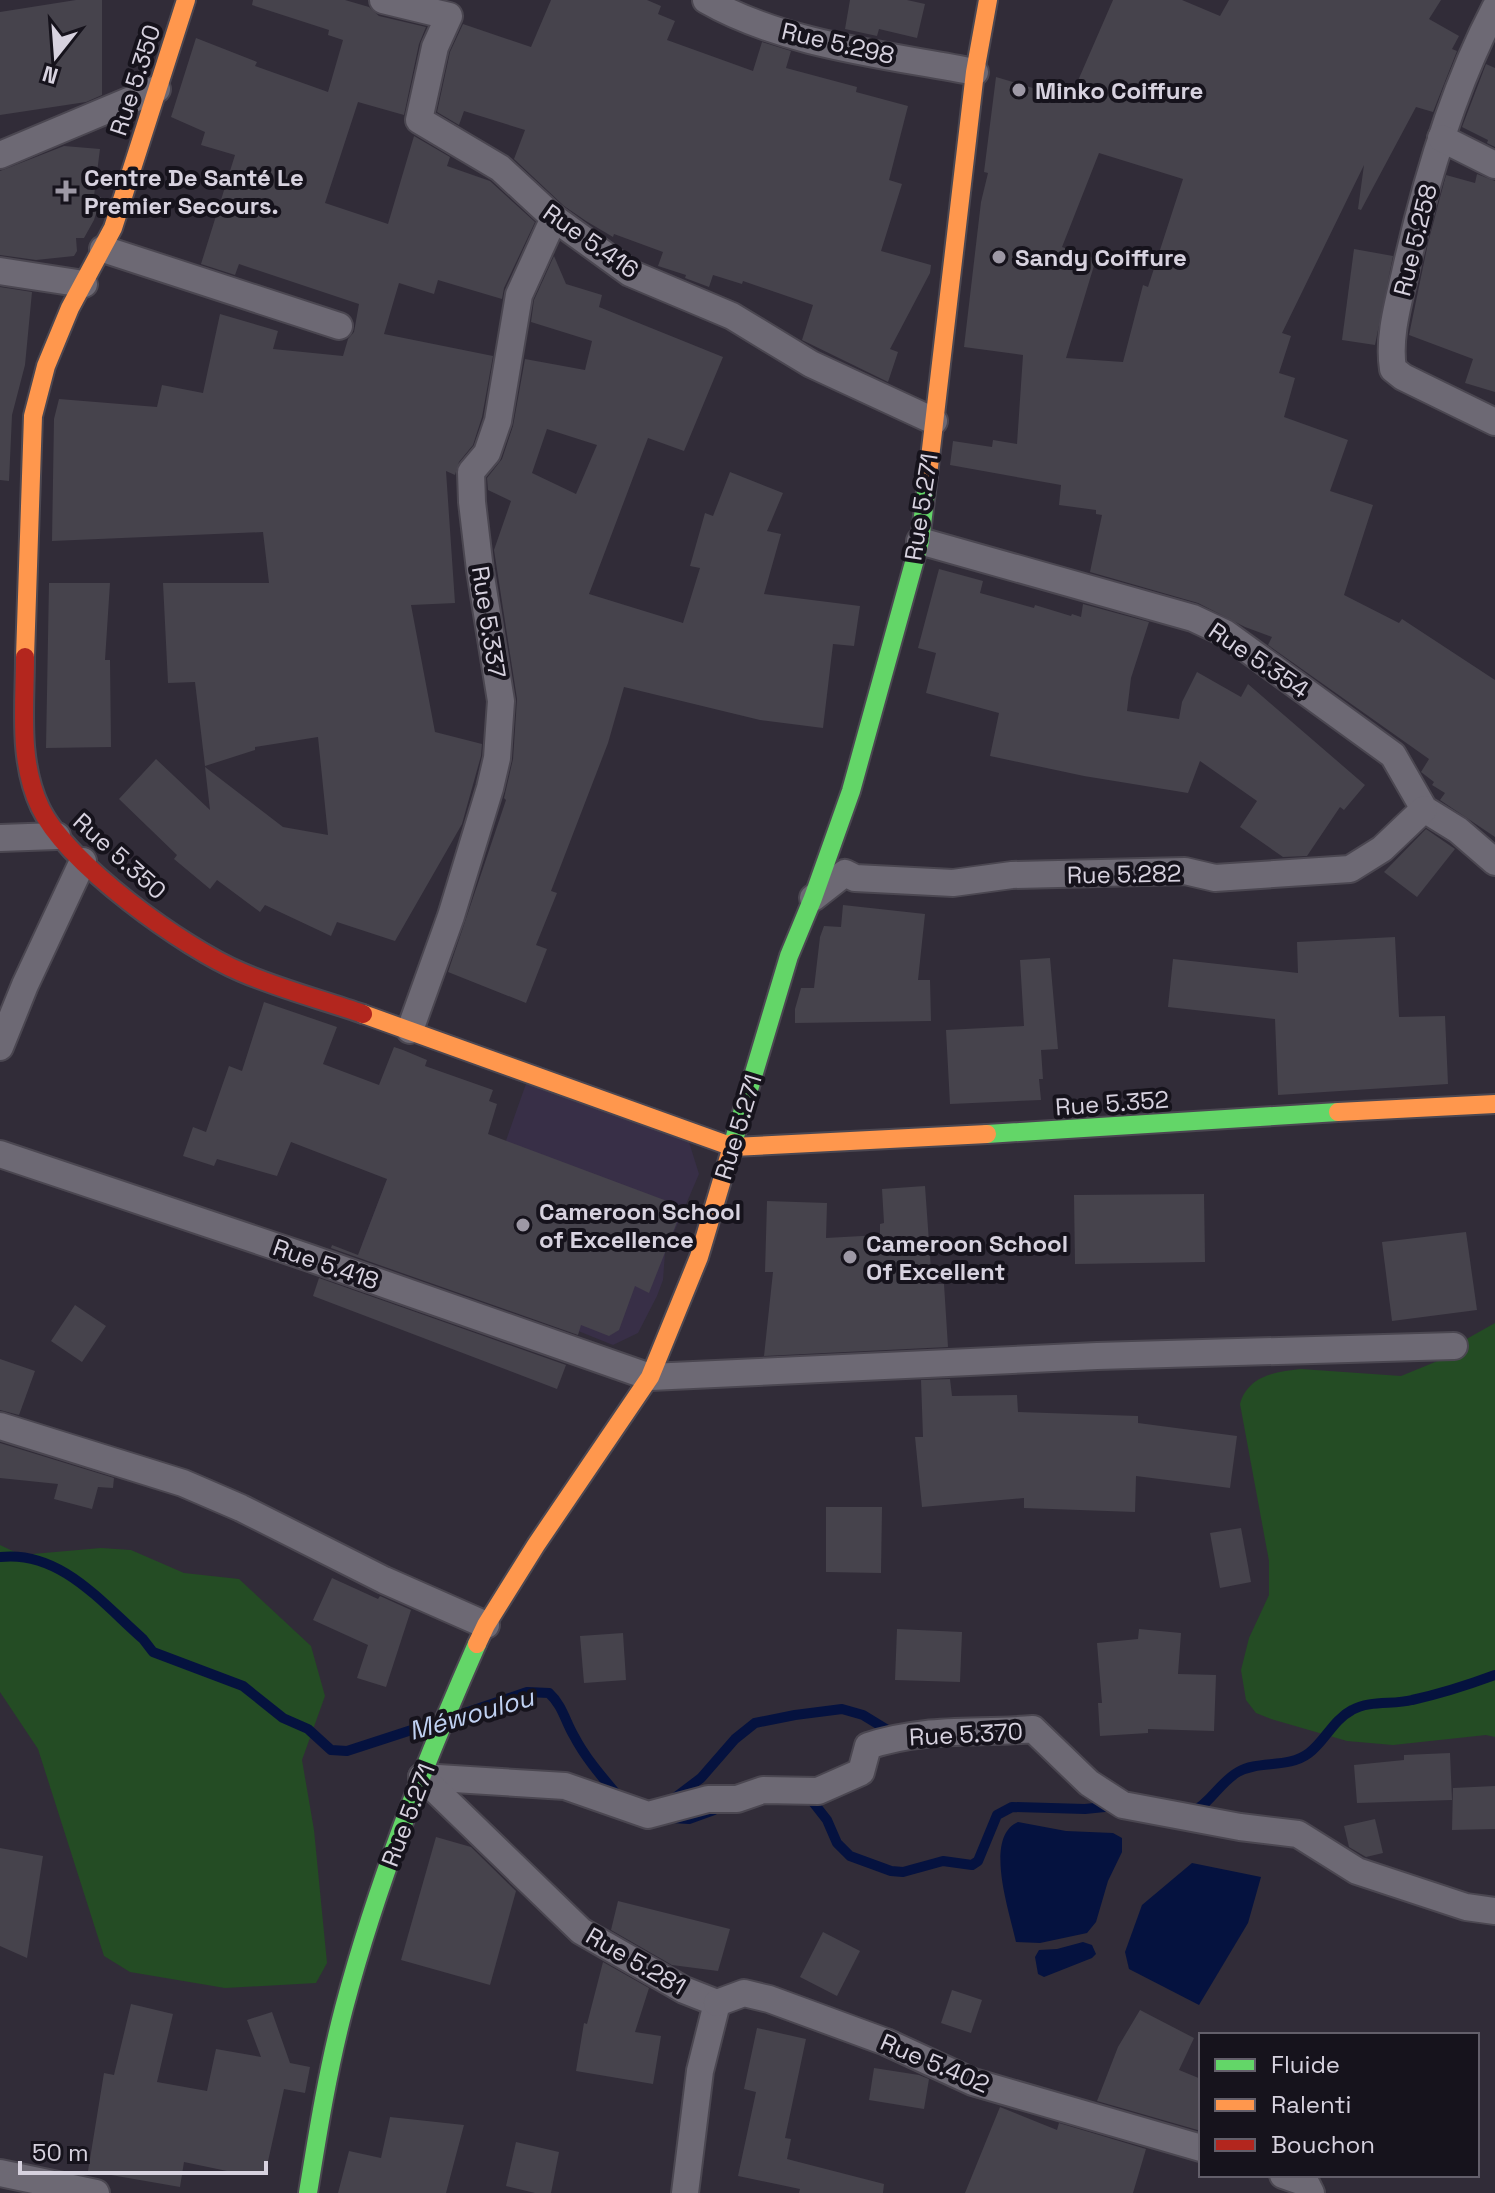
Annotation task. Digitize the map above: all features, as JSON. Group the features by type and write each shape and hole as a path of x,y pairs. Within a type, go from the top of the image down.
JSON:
{"street":[{"name":"Rue 5.350","path":"186,0 113,228 70,308 46,366 33,416 27,541 24,744 40,807 57,836 113,888 184,941 240,972 733,1147"},
{"name":"Rue 5.416","path":"383,0 449,16 435,47 419,120 500,168 554,218 630,273 732,316 811,364 934,421"},
{"name":"Rue 5.298","path":"706,0 762,26 842,46 975,72"},
{"name":"Rue 5.271","path":"308,2193 344,2009 387,1868 458,1684 486,1625 536,1545 650,1377 699,1257 789,956 851,791 920,541 975,72 988,0"},
{"name":"Rue 5.258","path":"1495,8 1441,138 1414,234 1392,343 1393,369 1403,377 1495,422"},
{"path":"0,155 157,89"},
{"path":"1441,138 1495,165"},
{"name":"Rue 5.337","path":"410,1030 451,916 497,758 501,701 479,556 471,472 487,453 498,421 519,295 554,218"},
{"path":"103,249 339,326"},
{"path":"0,271 84,284"},
{"name":"Rue 5.354","path":"920,541 1193,618 1225,633 1393,755 1424,809 1458,830 1495,862"},
{"name":"Rue 5.282","path":"813,898 845,873 855,878 953,883 1012,875 1185,871 1215,878 1350,869 1382,849 1424,809"},
{"path":"0,838 57,836"},
{"path":"0,1047 25,985 83,861"},
{"name":"Rue 5.352","path":"733,1147 1495,1104"},
{"name":"Rue 5.418","path":"0,1154 650,1377"},
{"path":"650,1377 1081,1357 1454,1346"},
{"path":"0,1426 183,1483 241,1508 384,1580 486,1625"},
{"name":"Rue 5.370","path":"422,1777 565,1786 648,1815 708,1799 737,1799 763,1790 818,1791 861,1772 868,1746 890,1739 939,1731 989,1733 1033,1729 1089,1783 1123,1805 1240,1827 1298,1834 1357,1871 1466,1907 1495,1911"},
{"name":"Rue 5.281","path":"422,1777 581,1931 684,1990 717,2003 700,2071 685,2193"},
{"name":"Rue 5.402","path":"717,2003 744,1993 769,1999 886,2042 973,2082 1199,2147"},
{"path":"0,2173 96,2193"}],"shaded area":[{"name":"Cameroon School of Excellence","path":"528,1078 689,1142 699,1174 665,1253 663,1280 638,1333 613,1345 362,1244 398,1151 490,1186"},
{"path":"1018,1822 1066,1831 1113,1833 1122,1838 1122,1852 1108,1881 1096,1922 1087,1933 1040,1943 1016,1942 1000,1859 1008,1830"},
{"path":"1192,1863 1261,1877 1248,1923 1199,2005 1129,1969 1125,1952 1142,1905"},
{"path":"1083,1942 1092,1945 1096,1954 1092,1958 1044,1977 1038,1974 1035,1957 1039,1950"}],"green space":[{"path":"1495,1323 1495,1737 1486,1735 1393,1745 1347,1741 1256,1713 1246,1700 1241,1670 1249,1638 1269,1595 1269,1561 1240,1404 1244,1395 1263,1377 1301,1369 1401,1376 1445,1358 1454,1346"},
{"path":"0,1545 21,1555 101,1548 131,1550 184,1573 239,1579 311,1646 325,1696 302,1760 314,1830 327,1963 316,1983 225,1988 130,1972 104,1956 38,1749 0,1692"}],"building":[{"path":"76,0 102,0 102,95 86,102 0,115 0,12"},
{"path":"253,0 345,0 369,7 379,16 426,27 419,44 404,115 358,102 325,203 388,224 414,136 450,157 447,166 490,181 535,222 504,288 502,299 438,280 434,294 399,283 384,334 493,356 482,417 473,445 459,462 455,475 446,471 455,603 411,605 435,732 482,744 481,756 462,824 395,941 337,922 331,936 265,905 260,912 217,880 210,889 174,859 177,855 119,799 156,759 210,810 205,767 283,827 328,835 318,737 255,747 255,750 205,766 195,682 168,683 163,583 269,583 263,532 52,541 54,419 59,399 157,407 162,385 203,393 220,314 278,331 273,349 343,356 348,339 354,332 359,304 239,264 235,275 201,264 235,155 201,145 205,132 171,117 196,38 257,62 255,66 328,92 343,40 328,35 329,30 252,5"},
{"path":"551,0 647,0 661,6 658,14 675,21 667,40 753,71 762,42 791,51 786,68 857,87 856,92 908,106 889,180 902,184 881,251 931,265 930,273 890,349 898,352 888,382 802,340 813,305 743,281 742,284 713,275 709,287 685,278 686,275 658,266 663,252 614,234 613,237 564,206 514,159 525,130 464,111 459,125 437,112 450,52 463,24 531,47"},
{"path":"850,0 907,0 925,4 917,38 879,29 877,36 845,29"},
{"path":"1113,0 1182,0 1220,16 1229,0 1441,0 1429,19 1459,36 1452,49 1457,51 1433,112 1416,107 1361,210 1358,209 1364,165 1282,333 1291,336 1279,373 1295,378 1284,417 1348,440 1330,491 1373,505 1344,595 1399,623 1402,619 1495,680 1495,837 1440,800 1445,793 1432,785 1434,782 1421,772 1429,759 1268,645 1272,637 1198,603 1090,572 1102,515 1096,514 1096,510 1059,505 1061,485 950,465 953,441 992,447 993,440 1017,444 1023,355 964,347 981,202 988,173 984,172 996,77 1070,99","holes":["1099,153 1183,179 1148,287 1143,285 1123,362 1066,358 1096,259 1062,247"]},
{"path":"1486,64 1495,68 1495,147 1462,127"},
{"path":"64,146 100,149 94,196 101,197 84,238 76,238 77,251 74,256 36,260 0,255 0,171"},
{"path":"1477,174 1495,181 1495,392 1465,383 1473,359 1409,335 1446,175 1475,183"},
{"path":"1354,249 1393,256 1375,345 1342,340"},
{"path":"554,256 566,284 602,295 599,307 723,357 684,451 648,438 589,594 683,623 700,568 690,566 705,513 713,516 730,472 783,493 767,531 781,534 764,594 860,606 854,646 833,644 823,728 760,720 624,687 608,743 551,891 557,893 536,945 547,949 526,1003 448,972 506,800 513,759 517,699 494,550 511,501 488,490 487,478 502,459 513,426 525,359 585,370 592,341 531,322 534,300","holes":["547,429 597,445 576,494 532,473"]},
{"path":"0,287 32,292 25,365 12,415 9,481 0,480"},
{"path":"939,569 983,581 980,593 1034,608 1035,605 1081,617 1083,604 1149,622 1131,678 1127,711 1179,719 1182,702 1197,672 1241,697 1248,684 1365,785 1344,810 1340,807 1307,856 1283,857 1240,827 1257,801 1200,761 1188,793 990,756 999,713 926,693 936,653 918,648"},
{"path":"49,583 110,583 105,660 110,660 111,747 46,748"},
{"path":"1426,829 1455,849 1417,897 1384,872"},
{"path":"843,905 925,914 918,980 930,980 931,1021 795,1023 801,988 814,988 824,926 841,927"},
{"path":"1395,937 1399,1017 1445,1016 1448,1084 1278,1095 1275,1019 1168,1007 1173,959 1298,973 1297,942"},
{"path":"1050,958 1058,1049 1041,1050 1041,1100 950,1104 946,1030 1024,1026 1020,960"},
{"path":"264,1002 337,1027 323,1064 379,1085 394,1047 403,1050 427,1060 425,1066 493,1090 489,1101 497,1104 488,1134 683,1207 649,1293 635,1286 619,1330 609,1336 581,1325 578,1335 331,1248 332,1245 358,1255 387,1179 291,1142 277,1176 217,1159 214,1166 183,1156 193,1127 206,1132 229,1066 242,1071"},
{"path":"925,1186 932,1284 944,1284 948,1347 764,1356 773,1272 765,1272 767,1201 827,1203 826,1238 880,1235 880,1224 884,1223 882,1189"},
{"path":"1204,1194 1205,1262 1075,1264 1074,1195"},
{"path":"1466,1232 1477,1310 1392,1321 1382,1242"},
{"path":"319,1278 566,1365 557,1389 313,1296"},
{"path":"75,1305 106,1326 82,1362 51,1341"},
{"path":"0,1359 35,1371 19,1415 0,1410"},
{"path":"950,1379 952,1396 1017,1395 1018,1412 1138,1416 1138,1423 1237,1436 1230,1488 1136,1476 1135,1512 1024,1508 1024,1498 922,1507 915,1437 923,1437 921,1380"},
{"path":"0,1443 114,1478 113,1488 98,1487 92,1509 54,1499 58,1484 0,1478"},
{"path":"826,1507 882,1507 881,1573 826,1572"},
{"path":"1241,1528 1251,1582 1220,1588 1210,1533"},
{"path":"332,1578 411,1610 386,1687 357,1678 368,1645 313,1620"},
{"path":"897,1629 962,1632 960,1682 895,1680"},
{"path":"1139,1629 1181,1633 1178,1674 1216,1675 1214,1731 1148,1729 1148,1733 1100,1736 1098,1703 1102,1703 1097,1643 1138,1639"},
{"path":"623,1633 626,1680 584,1683 580,1636"},
{"path":"1450,1753 1452,1800 1357,1803 1354,1765 1404,1760 1404,1755"},
{"path":"1495,1786 1495,1829 1452,1830 1453,1788"},
{"path":"1375,1819 1383,1853 1366,1857 1349,1847 1344,1826"},
{"path":"436,1837 471,1847 516,1891 490,1985 401,1960"},
{"path":"0,1848 43,1856 27,1958 0,1946"},
{"path":"618,1901 730,1929 718,1971 672,1965 611,1930"},
{"path":"823,1932 860,1951 837,1996 800,1977"},
{"path":"603,1962 649,1988 635,2032 661,2036 653,2084 576,2071 584,2023 587,2024"},
{"path":"952,1990 982,2000 971,2033 941,2023"},
{"path":"131,2004 173,2014 157,2082 207,2091 216,2049 261,2057 247,2020 272,2012 290,2063 310,2067 305,2093 284,2089 265,2175 247,2171 246,2175 184,2162 180,2187 88,2171 104,2073 114,2075"},
{"path":"1140,2010 1194,2038 1179,2070 1199,2078 1199,2130 1097,2101 1118,2047"},
{"path":"757,2028 806,2039 785,2138 791,2139 787,2159 884,2184 883,2193 799,2193 800,2189 738,2176 756,2092 744,2089"},
{"path":"874,2068 929,2079 924,2109 869,2100"},
{"path":"1000,2107 1057,2130 1059,2123 1146,2149 1133,2193 965,2193"},
{"path":"390,2117 464,2125 446,2193 338,2193 349,2151 381,2158"},
{"path":"516,2142 559,2152 551,2193 535,2193 506,2186"}],"waterway":[{"name":"Méwoulou","path":"0,1557 22,1557 61,1570 95,1595 153,1652 243,1686 283,1718 308,1729 331,1750 347,1751 433,1723"},
{"name":"Méwoulou","path":"1192,1812 1238,1772 1255,1766 1292,1761 1309,1753 1352,1710 1366,1705 1422,1698 1495,1675"},
{"name":"Méwoulou","path":"456,1716 527,1692 549,1693 561,1708 584,1753 619,1797"},
{"path":"672,1800 701,1778 735,1739 755,1723 842,1709 863,1715 894,1734"},
{"name":"Méwoulou","path":"809,1797 827,1820 837,1843 850,1856 891,1871 903,1872 943,1861 972,1865 978,1861 997,1815 1012,1807 1085,1809 1114,1806"},
{"name":"Méwoulou","path":"672,1818 689,1819 714,1810"}],"traffic: fast":[{"path":"733,1143 789,956 851,791 920,541 928,475"},
{"path":"987,1134 1338,1112"},
{"path":"308,2193 333,2054 371,1915 403,1823 477,1644"}],"traffic: slow":[{"path":"25,657 33,416 46,366 70,308 113,228 186,0"},
{"path":"928,475 975,72 988,0"},
{"path":"363,1014 733,1147 987,1134"},
{"path":"1338,1112 1495,1104"},
{"path":"477,1644 536,1545 650,1377 699,1257 733,1143"}],"traffic: jam":[{"path":"25,657 24,733 28,771 40,807 75,853 129,902 217,960 271,984 363,1014"}],"place":[{"name":"Minko Coiffure","path":"1019,90"},
{"name":"Centre De Santé Le Premier Secours.","path":"66,191"},
{"name":"Sandy Coiffure","path":"999,257"},
{"name":"Cameroon School of Excellence","path":"523,1225"},
{"name":"Cameroon School Of Excellent","path":"850,1257"}]}
